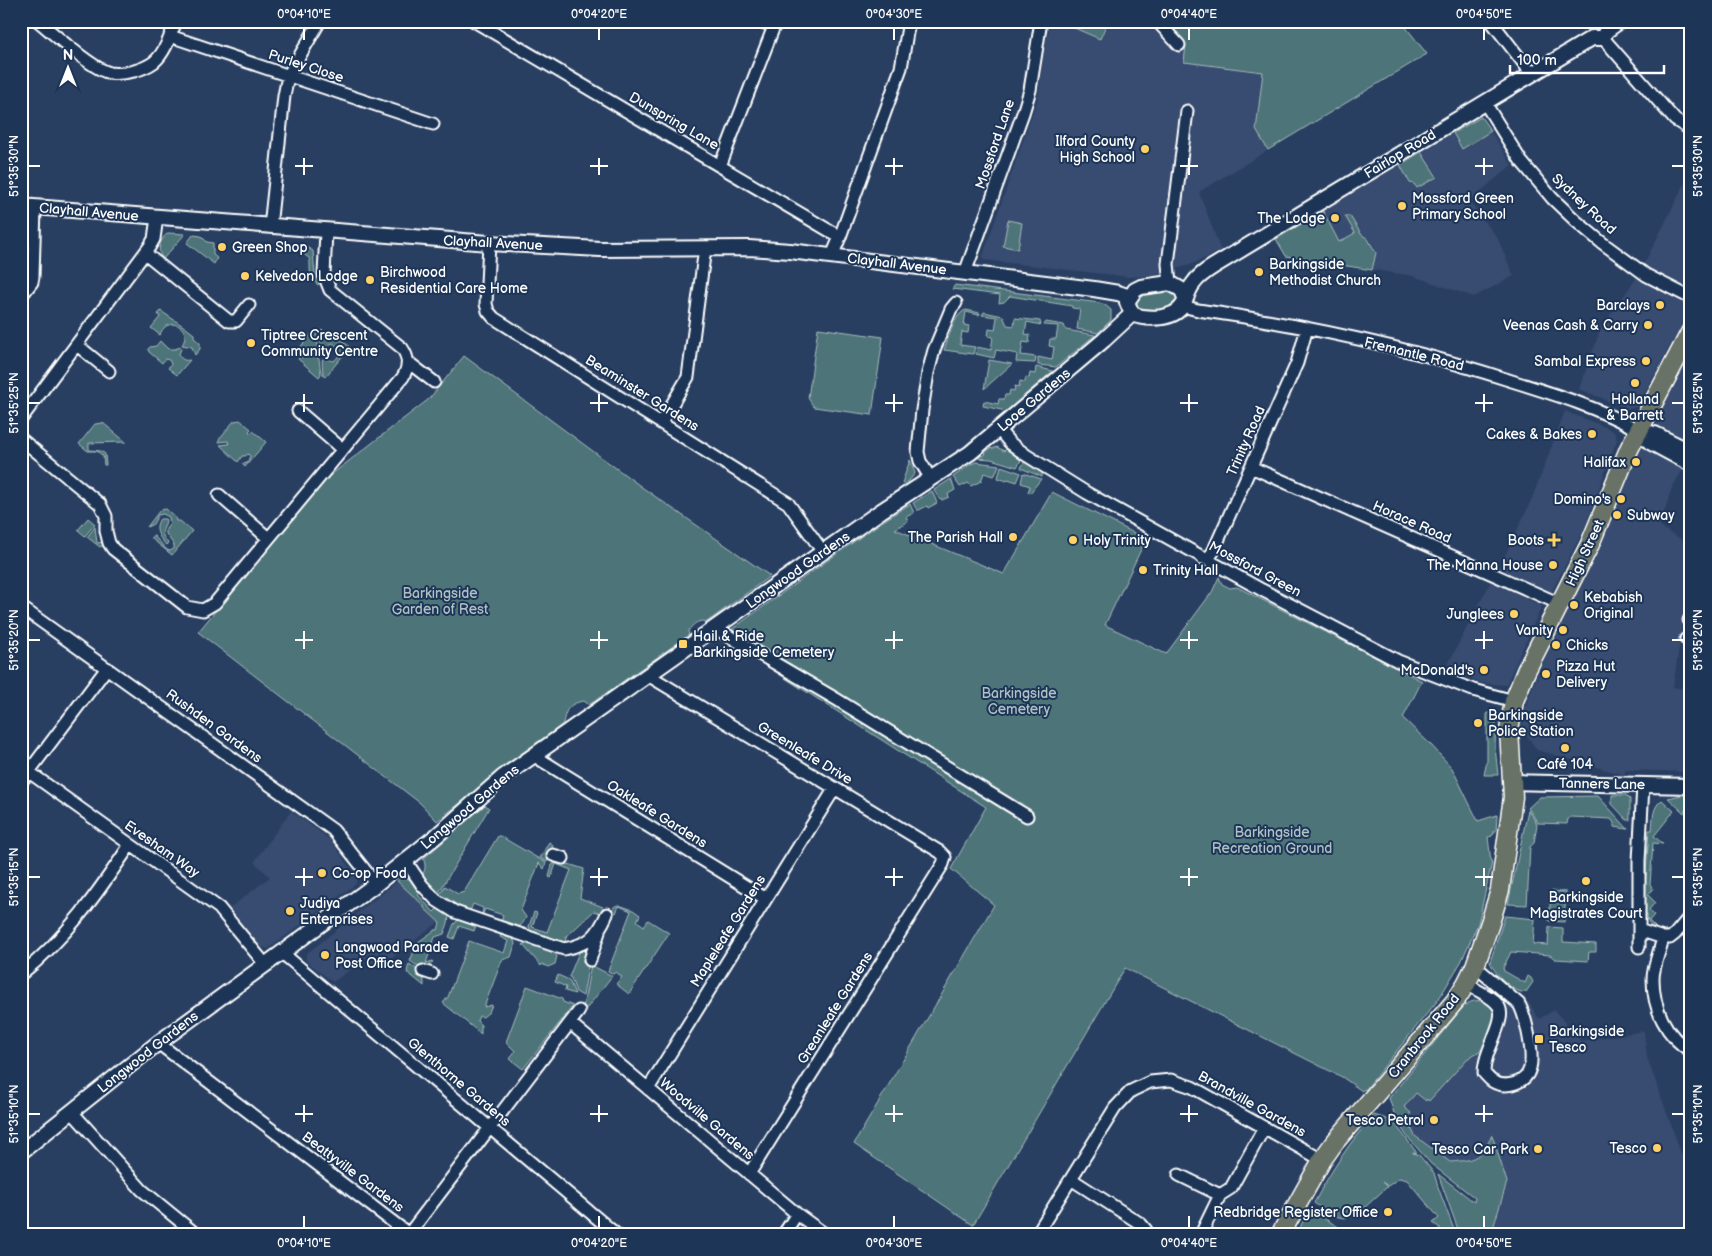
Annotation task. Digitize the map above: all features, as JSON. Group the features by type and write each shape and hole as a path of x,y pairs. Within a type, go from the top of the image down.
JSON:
{"main road":[{"name":"High Street","path":"1512,782 1509,730 1514,701 1526,671 1590,544 1628,449 1691,331"},
{"name":"Cranbrook Road","path":"1280,1235 1322,1160 1340,1136 1455,1001 1466,984 1490,923 1500,890 1512,809 1512,782"}],"street":[{"path":"38,21 91,64 109,73 130,72 154,61 163,50 176,21"},
{"path":"270,227 284,96 288,76 320,21"},
{"name":"Dunspring Lane","path":"474,21 840,237"},
{"path":"720,166 776,24 758,21"},
{"path":"832,256 901,68 909,21"},
{"name":"Mossford Lane","path":"965,272 1030,90 1041,21"},
{"path":"1158,21 1179,45"},
{"path":"1491,21 1532,74"},
{"path":"1620,21 1606,31 1604,38 1675,120 1691,130"},
{"name":"Purley Close","path":"170,36 433,124"},
{"name":"Fairlop Road","path":"1184,302 1194,282 1214,266 1592,38 1604,38"},
{"name":"Sydney Road","path":"1485,103 1521,161 1552,198 1576,221 1646,275 1691,298"},
{"path":"1170,283 1168,264 1187,110"},
{"path":"21,296 32,282 33,277 28,207"},
{"name":"Clayhall Avenue","path":"28,207 488,243 600,249 749,248 965,272"},
{"path":"21,419 145,253 154,239 158,218"},
{"path":"21,438 100,504 106,516 106,531 109,543 113,549 187,607 204,610 215,603 407,370 407,355 396,342 330,290 324,275 326,231"},
{"name":"Beaminster Gardens","path":"488,243 486,304 488,311 494,318 788,503 823,552"},
{"path":"661,423 688,377 705,248"},
{"path":"145,253 229,322 236,321 249,305"},
{"path":"965,272 1094,288 1130,296"},
{"path":"1170,283 1182,290 1184,302 1171,315 1141,318 1132,314 1127,302 1135,290 1141,287 1170,283"},
{"name":"Fremantle Road","path":"1184,302 1198,310 1307,328 1445,360 1574,400 1638,430"},
{"path":"931,479 920,461 918,452 922,410 934,350 950,309 956,303"},
{"name":"Looe Gardens","path":"931,479 970,453 999,430 1126,322 1132,314"},
{"name":"Trinity Road","path":"1202,558 1209,557 1213,552 1297,363 1307,328"},
{"path":"76,345 109,371"},
{"path":"408,362 434,382"},
{"path":"298,412 342,449"},
{"name":"Mossford Green","path":"999,430 1010,443 1026,455 1087,493 1202,558 1398,661 1473,690 1514,701"},
{"path":"1638,430 1655,434 1691,452"},
{"path":"1638,430 1650,442 1691,464"},
{"name":"Horace Road","path":"1251,467 1560,604"},
{"name":"Longwood Gardens","path":"21,1152 158,1043 376,884 435,837 502,777 881,511 931,479"},
{"path":"219,495 268,538"},
{"name":"Rushden Gardens","path":"21,607 333,830 376,884"},
{"path":"714,628 1027,816"},
{"path":"21,782 107,668"},
{"name":"Greenleafe Drive","path":"648,674 940,852 945,858"},
{"name":"Oakleafe Gardens","path":"533,755 766,899"},
{"name":"Evesham Way","path":"29,772 219,908 265,964"},
{"name":"Tanners Lane","path":"1512,782 1691,786"},
{"path":"1638,947 1639,861 1643,784"},
{"name":"Mapleleafe Gardens","path":"648,1089 834,788"},
{"path":"21,974 52,946 93,900 130,845"},
{"name":"Greanleafe Gardens","path":"749,1174 945,858"},
{"path":"405,860 422,885 436,900 455,912 514,933 564,949 580,946 593,938 601,928"},
{"path":"590,960 607,914"},
{"path":"1639,930 1663,938 1670,938 1691,915"},
{"path":"1663,938 1653,980 1657,1012 1668,1030 1683,1047 1691,1051"},
{"name":"Glenthorne Gardens","path":"281,952 618,1235"},
{"path":"1466,984 1489,996 1502,1013 1501,1021 1485,1061 1484,1073 1490,1080 1500,1085 1509,1085 1523,1080 1528,1074 1532,1059 1523,1012 1519,1004 1474,966"},
{"path":"409,1235 579,1011"},
{"name":"Woodville Gardens","path":"570,1023 797,1214 826,1235"},
{"name":"Beattyville Gardens","path":"158,1043 409,1235"},
{"name":"Brandville Gardens","path":"1036,1235 1115,1108 1131,1091 1150,1082 1171,1080 1192,1087 1322,1160"},
{"path":"72,1112 142,1190 197,1235"},
{"path":"1203,1230 1220,1195 1231,1188 1264,1128"},
{"path":"1179,1176 1220,1195"},
{"path":"1071,1179 1141,1224 1148,1235"},
{"path":"783,1235 797,1214"}],"shaded area":[{"name":"Ilford County High School","path":"1051,21 1401,21 1427,54 1199,192 1221,251 1190,265 1169,271 1149,276 1129,277 984,260 982,258 1038,98 1044,49"},
{"name":"Mossford Green Primary School","path":"1479,117 1482,118 1512,165 1469,201 1497,237 1514,276 1474,297 1413,276 1286,256 1276,239"},
{"path":"1691,171 1691,290 1643,266"},
{"path":"1637,277 1691,308 1637,407 1628,409 1579,389 1601,328"},
{"path":"1691,352 1691,443 1660,428 1657,423 1658,416"},
{"path":"1565,411 1608,428 1615,433 1617,440 1585,527 1551,593 1498,570 1531,501"},
{"path":"1649,447 1683,469 1671,490 1660,527 1691,545 1691,569 1673,687 1691,690 1691,772 1626,770 1624,775 1537,750 1525,733 1522,722 1533,686 1606,519 1637,453 1641,449"},
{"path":"1491,581 1542,606 1506,685 1481,683 1447,666"},
{"path":"291,811 331,840 357,879 356,884 268,949 258,946 230,908 270,877 254,862"},
{"path":"399,880 439,922 377,969 367,958 333,982 306,961 306,954"},
{"path":"1497,975 1529,1003 1539,1019 1554,1010 1581,1041 1644,1031 1647,1057 1691,1181 1691,1235 1491,1235 1507,1182 1491,1136 1486,1149 1471,1160 1450,1162 1415,1136 1401,1106 1469,1009"}],"green space":[{"path":"1058,21 1108,21 1100,39"},
{"path":"1165,21 1401,21 1427,54 1268,150 1256,130 1263,72 1184,62 1186,45"},
{"path":"1481,117 1491,131 1462,149 1453,133"},
{"path":"1421,152 1437,177 1417,188 1414,184 1410,183 1400,165"},
{"path":"1323,211 1339,242 1355,233 1345,216 1350,216 1361,234 1368,239 1376,253 1372,270 1286,256 1276,239"},
{"path":"1008,220 1022,223 1018,249 1003,246"},
{"path":"168,233 185,234 163,259 159,249 163,238"},
{"path":"193,235 201,236 207,242 213,243 213,255 217,258 214,264 187,243"},
{"path":"291,244 303,245 313,251 315,275 318,285 310,270 310,259"},
{"path":"955,285 1100,303 1111,310 1111,320 1098,333 1077,329 1080,309 1072,308 1072,306 1010,296 1004,302 999,303 1000,295 952,289"},
{"path":"1170,290 1177,293 1178,300 1165,309 1140,310 1134,304 1145,293"},
{"path":"966,310 980,313 979,315 966,312 964,325 969,326 968,333 962,332 960,345 975,347 973,354 944,350 955,321"},
{"path":"161,311 194,334 194,338 200,343 200,349 195,355 192,347 182,345 185,338 184,333 178,325 168,325 160,335 151,328 160,317 158,314"},
{"path":"984,312 1003,316 1007,325 1014,326 1015,318 1040,321 1041,325 1027,322 1025,334 1030,335 1029,343 1023,342 1021,355 1036,357 1035,363 1016,362 1017,354 996,350 994,358 976,354 977,347 991,350 993,337 988,336 989,329 995,330 997,317 982,315"},
{"path":"1046,322 1064,325 1066,330 1095,335 1056,367 1038,365 1038,357 1052,360 1054,347 1049,346 1050,339 1056,339 1058,326 1044,325"},
{"path":"818,328 883,337 872,415 814,407 808,398"},
{"path":"322,330 326,334 332,332 350,347 326,376 323,374 322,360 326,356 329,360 333,361 338,357 339,352 335,344 332,343 326,350 321,347 320,332"},
{"path":"314,331 317,333 318,347 314,352 299,353 297,351"},
{"path":"160,341 168,349 180,347 179,354 181,358 190,360 177,375 168,368 171,364 169,360 165,359 162,363 149,352 148,349 150,347 156,346"},
{"path":"314,355 319,359 321,374 319,377 298,359"},
{"name":"Barkingside Garden of Rest","path":"464,356 643,488 770,576 707,622 701,621 694,624 688,631 689,635 589,705 584,701 571,705 565,715 563,724 437,821 420,803 198,632 323,481 429,399"},
{"path":"989,360 1012,364 984,389"},
{"path":"1036,367 1053,371 1006,411 983,406 984,401 998,404 999,399 1004,399 1005,395 1009,395 1010,390 1014,391 1015,386 1019,387 1020,381 1025,382 1026,377 1029,378 1030,373 1035,374"},
{"path":"240,420 251,429 250,433 253,431 266,442 245,467 242,464 247,463 250,456 248,454 242,456 238,462 220,445 229,444 228,441 219,442 219,439 234,421"},
{"path":"103,423 126,442 89,443 89,450 101,451 105,454 106,465 104,465 103,456 97,451 88,451 79,444 95,424"},
{"path":"997,447 1004,451 1006,449 1021,460 1017,467 991,459 978,458 986,454 991,448"},
{"path":"910,460 915,473 904,484 902,483"},
{"path":"976,462 999,465 995,475 984,473 981,481 971,486 968,483 960,487 953,477"},
{"path":"1024,462 1042,472 1042,477 1021,468"},
{"path":"1001,466 1021,473 1017,482 998,478"},
{"path":"1023,473 1041,479 1030,493 1028,492 1030,486 1021,483"},
{"path":"951,479 955,490 948,494 949,497 942,500 939,499 934,490"},
{"path":"932,491 937,503 928,508 927,506 917,510 913,503"},
{"path":"1052,492 1146,539 1105,625 1166,654 1212,592 1219,577 1222,584 1230,588 1237,587 1422,681 1403,718 1452,768 1478,821 1497,815 1496,831 1494,831 1492,836 1488,837 1492,862 1478,924 1461,962 1438,1000 1365,1090 1362,1091 1342,1077 1125,968 973,1225 854,1144 994,905 951,869 986,807 721,637 880,523 910,504 914,513 906,517 908,521 895,529 1004,574"},
{"path":"166,509 175,517 176,521 180,521 192,531 172,555 152,539 152,536 154,536 167,550 174,549 174,545 166,534 166,529 170,524 169,517 163,514 158,515 153,524 147,527 160,510"},
{"path":"88,518 95,524 85,536 78,530"},
{"path":"160,519 166,520 162,534 168,543 166,545 157,530"},
{"path":"95,527 97,543 104,542 104,545 100,547 87,537"},
{"path":"1487,713 1496,713 1495,747 1498,775 1484,775 1487,761"},
{"path":"1612,795 1626,795 1630,799 1630,820 1627,820 1612,804"},
{"path":"1689,795 1691,797 1690,806 1684,813 1668,798"},
{"path":"1598,796 1628,829 1614,827 1611,819 1571,817 1568,819 1567,824 1538,823 1528,808 1540,797"},
{"path":"1662,800 1674,811 1654,836 1663,844 1653,843 1650,884 1653,889 1648,895 1655,902 1649,910 1654,915 1649,921 1656,928 1647,920 1645,912 1645,887 1649,830 1652,830 1656,806"},
{"path":"485,805 489,808 438,894 421,875 425,867 423,859"},
{"path":"1528,810 1537,824 1534,843 1530,847 1527,905 1508,904"},
{"path":"498,836 546,863 544,869 539,863 521,910 526,917 521,925 516,927 501,922 503,915 485,909 482,916 483,908 473,904 470,911 439,896 445,886 458,894 464,892"},
{"path":"549,842 553,845 547,862 540,858"},
{"path":"559,861 584,869 580,898 603,907 601,913 594,911 566,937 565,945 531,933 529,926 534,912 537,913 532,927 547,932 571,870 556,864 551,878 549,877 552,865"},
{"path":"403,877 415,881 423,891 418,895 434,912 440,906 449,918 444,934 435,937 426,963 433,961 431,965 425,968 410,961 414,951 411,947 435,930 438,930 440,923 397,881"},
{"path":"1551,891 1566,892 1564,922 1549,921"},
{"path":"619,905 633,910 640,915 637,921 644,926 648,920 669,933 629,994 616,984 622,977 616,972 613,974 608,971 631,911 619,906 616,913 610,911"},
{"path":"1505,916 1535,919 1533,944 1548,945 1549,927 1563,928 1563,942 1596,944 1596,952 1589,952 1588,961 1555,959 1550,955 1511,952 1503,968 1504,971 1525,983 1528,976 1533,982 1526,992 1521,992 1511,987 1500,977 1490,962"},
{"path":"460,918 477,923 474,931 459,926 454,939 449,937 454,924"},
{"path":"502,931 513,937 515,944 511,957 502,960 484,1007 492,1005 489,1012 483,1017 479,1016 477,1021 481,1025 481,1034 443,1003 448,997 469,941 504,953 508,941 500,937"},
{"path":"526,942 539,944 552,950 557,956 555,964 548,967 542,964 541,966 523,945"},
{"path":"589,945 589,963 583,996 576,992 569,977 579,952"},
{"path":"409,964 420,973 424,986 407,972"},
{"path":"591,965 612,976 587,1008 583,1007"},
{"path":"558,975 569,980 575,994 565,991 566,987 555,982"},
{"path":"527,986 562,999 563,1002 573,1006 523,1069 510,1059 515,1051 506,1042"},
{"path":"1484,999 1491,1003 1495,1012 1495,1018 1484,1048 1467,1059 1429,1101 1427,1099 1426,1101 1416,1093 1404,1107 1411,1113 1407,1119 1415,1136 1450,1162 1476,1157 1484,1149 1492,1135 1507,1182 1491,1235 1460,1235 1438,1174 1474,1202 1475,1198 1431,1164 1406,1135 1396,1119 1389,1098 1464,1006 1473,1001 1483,1001"},
{"path":"1374,1115 1393,1121 1417,1153 1413,1153 1419,1155 1434,1173 1456,1235 1435,1235 1440,1228 1433,1223 1439,1218 1407,1180 1399,1178 1388,1186 1382,1182 1387,1187 1363,1209 1351,1216 1350,1212 1349,1217 1335,1216 1314,1203 1341,1157"},
{"path":"1310,1210 1352,1235 1296,1235"}],"place":[{"name":"Ilford County High School","path":"1145,149"},
{"name":"Mossford Green Primary School","path":"1402,206"},
{"name":"The Lodge","path":"1335,218"},
{"name":"Green Shop","path":"222,247"},
{"name":"Barkingside Methodist Church","path":"1259,272"},
{"name":"Kelvedon Lodge","path":"245,276"},
{"name":"Birchwood Residential Care Home","path":"370,280"},
{"name":"Barclays","path":"1660,305"},
{"name":"Veenas Cash & Carry","path":"1648,325"},
{"name":"Tiptree Crescent Community Centre","path":"251,343"},
{"name":"Sambal Express","path":"1646,361"},
{"name":"Holland & Barrett","path":"1635,383"},
{"name":"Cakes & Bakes","path":"1592,434"},
{"name":"Halifax","path":"1636,462"},
{"name":"Domino's","path":"1621,499"},
{"name":"Subway","path":"1617,515"},
{"name":"The Parish Hall","path":"1013,537"},
{"name":"Holy Trinity","path":"1073,540"},
{"name":"Boots","path":"1554,540"},
{"name":"The Manna House","path":"1553,565"},
{"name":"Trinity Hall","path":"1143,570"},
{"name":"Kebabish Original","path":"1574,605"},
{"name":"Junglees","path":"1514,614"},
{"name":"Vanity","path":"1563,630"},
{"name":"Hail & Ride Barkingside Cemetery","path":"683,644"},
{"name":"Chicks","path":"1556,645"},
{"name":"McDonald's","path":"1484,670"},
{"name":"Pizza Hut Delivery","path":"1546,674"},
{"name":"Barkingside Police Station","path":"1478,723"},
{"name":"Café 104","path":"1565,748"},
{"name":"Co-op Food","path":"322,873"},
{"name":"Barkingside Magistrates Court","path":"1586,881"},
{"name":"Judiya Enterprises","path":"290,911"},
{"name":"Longwood Parade Post Office","path":"325,955"},
{"name":"Barkingside Tesco","path":"1539,1039"},
{"name":"Tesco Petrol","path":"1434,1120"},
{"name":"Tesco","path":"1657,1148"},
{"name":"Tesco Car Park","path":"1538,1149"},
{"name":"Redbridge Register Office","path":"1388,1212"}],"park label":[{"name":"Barkingside Cemetery","path":"1019,702"},
{"name":"Barkingside Recreation Ground","path":"1272,840"}]}
